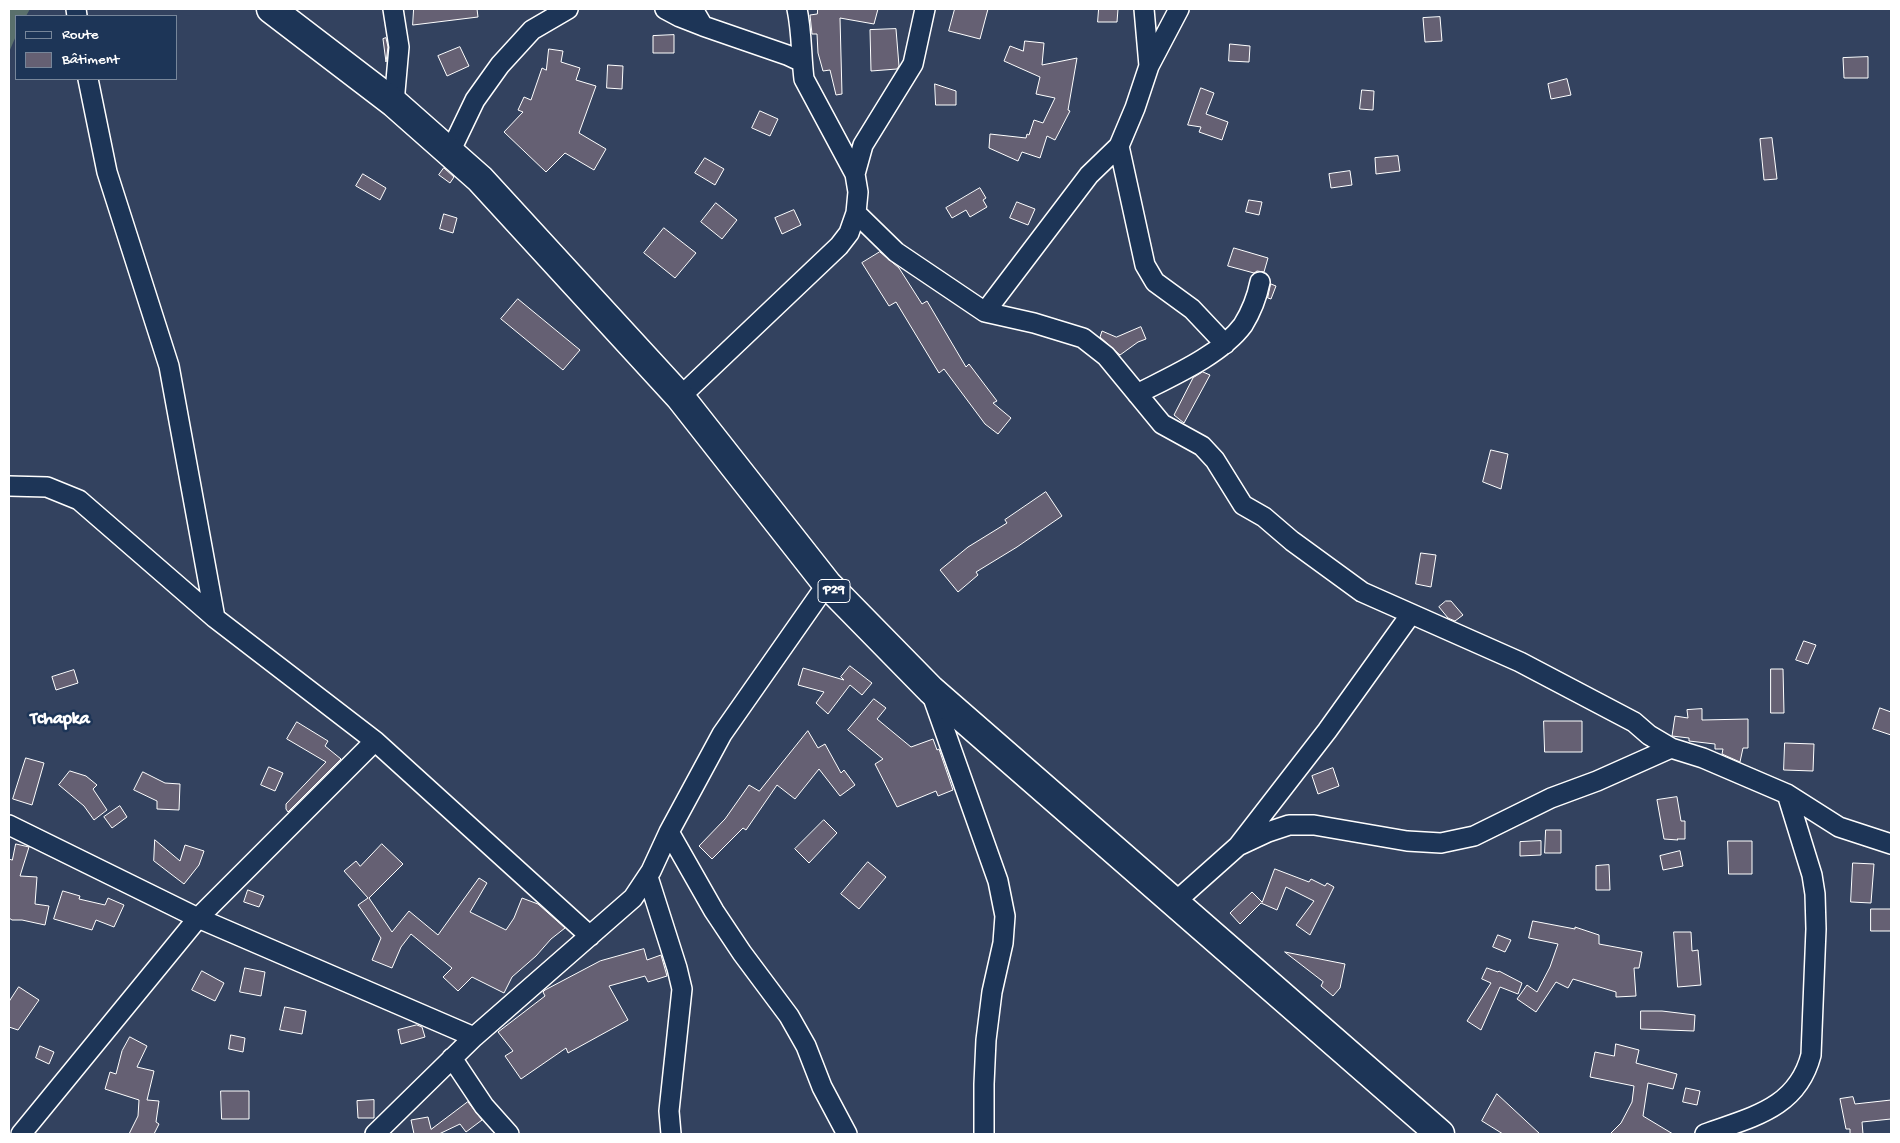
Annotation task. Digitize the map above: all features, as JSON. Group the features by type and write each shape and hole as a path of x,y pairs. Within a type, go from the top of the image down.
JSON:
{"main road":[{"name":"P29","path":"271,9 394,103 480,179 680,397 827,584 930,690 1440,1134"}],"street":[{"path":"393,9 399,47 394,103"},
{"path":"450,152 475,100 500,65 532,30 568,9"},
{"path":"665,9 703,26 802,62"},
{"path":"693,9 703,26"},
{"path":"680,397 839,246 849,233 856,213 858,192 855,174 804,79 801,29 797,9"},
{"path":"855,174 863,145 913,64 926,9"},
{"path":"1144,9 1149,66"},
{"path":"985,312 1089,175 1119,146 1135,108 1149,66 1179,9"},
{"path":"88,80 107,172 169,366 214,618"},
{"path":"1119,146 1144,265 1155,282 1192,309 1225,344"},
{"path":"856,213 896,252 985,312 1034,322 1083,338 1106,356 1162,424 1202,446 1215,460 1244,505 1264,517 1292,541 1362,592 1520,662 1634,722 1649,735 1671,748 1703,758 1787,794 1839,827 1891,844"},
{"path":"1137,394 1183,371 1225,344 1242,325 1256,299 1260,282"},
{"path":"9,486 47,487 79,500 214,618 375,741 590,936"},
{"path":"375,1134 474,1037 633,898 648,877 669,832 722,734 827,584"},
{"path":"1174,903 1238,846 1327,731 1411,614"},
{"path":"930,690 998,881 1005,916 1003,943 992,992 986,1040 984,1134"},
{"path":"21,1134 198,918 375,741"},
{"path":"1238,846 1268,832 1289,825 1314,825 1408,841 1441,843 1474,836 1551,798 1597,781 1671,748"},
{"path":"1704,1134 1757,1116 1780,1104 1797,1087 1808,1070 1811,1055 1816,929 1815,894 1812,875 1787,794"},
{"path":"9,825 198,918 474,1037"},
{"path":"669,832 714,911 742,953 789,1016 802,1038 822,1088 847,1134"},
{"path":"648,877 682,989 669,1111 671,1134"},
{"path":"452,1058 484,1106 509,1134"}],"green space":[{"path":"9,9 30,9 27,15 15,15 15,38 9,52"}],"building":[{"path":"414,9 477,9 478,17 413,25"},
{"path":"818,9 878,9 874,24 840,18 842,94 836,95 830,70 823,71 818,53 817,34 812,34 810,15 817,14"},
{"path":"955,9 988,9 980,39 949,31"},
{"path":"1099,9 1118,9 1117,22 1098,22"},
{"path":"1440,17 1442,41 1425,42 1423,18"},
{"path":"896,29 899,66 897,69 871,71 870,30"},
{"path":"674,35 674,53 653,53 653,36"},
{"path":"386,38 388,47 386,62 383,39"},
{"path":"1025,41 1044,43 1042,65 1077,58 1068,110 1070,111 1055,140 1047,136 1040,158 1022,152 1018,161 989,148 990,134 1026,138 1027,134 1029,135 1034,120 1043,123 1055,98 1036,94 1040,77 1004,61 1010,46 1023,51"},
{"path":"1230,44 1250,46 1249,62 1229,61"},
{"path":"460,47 469,66 447,76 438,56"},
{"path":"549,49 563,51 561,62 580,68 576,80 596,86 579,133 606,149 594,170 565,153 546,172 504,132 523,112 518,110 524,97 531,100 542,68 546,70"},
{"path":"1868,57 1868,78 1844,78 1843,58"},
{"path":"608,65 623,66 622,89 607,88"},
{"path":"1567,79 1571,95 1551,99 1548,84"},
{"path":"935,84 956,91 956,105 936,105"},
{"path":"1201,88 1214,93 1206,114 1228,122 1222,140 1199,132 1201,127 1188,125"},
{"path":"1362,90 1374,91 1373,110 1360,109"},
{"path":"760,111 778,119 770,136 752,128"},
{"path":"1772,138 1777,179 1764,180 1760,139"},
{"path":"1398,156 1400,171 1376,174 1375,158"},
{"path":"705,158 724,169 715,185 695,173"},
{"path":"444,168 454,177 450,183 439,175"},
{"path":"1350,171 1352,185 1331,188 1329,174"},
{"path":"363,174 386,188 380,200 356,186"},
{"path":"980,188 986,198 983,200 987,207 970,217 966,210 952,218 946,208"},
{"path":"1249,200 1262,202 1259,215 1246,212"},
{"path":"1017,202 1035,209 1028,225 1010,218"},
{"path":"716,203 737,220 722,239 701,222"},
{"path":"794,210 801,225 782,234 775,218"},
{"path":"444,214 457,218 453,233 440,229"},
{"path":"664,228 696,253 675,278 644,253"},
{"path":"1234,248 1268,258 1264,272 1257,271 1254,273 1228,266"},
{"path":"880,252 899,268 922,304 927,301 966,367 969,364 997,401 993,403 1011,418 998,434 985,424 944,369 939,373 896,302 889,306 862,263"},
{"path":"1271,284 1276,286 1271,299 1268,298"},
{"path":"518,299 580,350 563,370 501,319"},
{"path":"1141,327 1146,339 1138,342 1120,355 1100,337 1102,331 1116,337"},
{"path":"1203,372 1210,375 1184,423 1174,415 1193,378"},
{"path":"1491,450 1508,454 1501,489 1483,482"},
{"path":"1046,492 1062,516 976,572 978,575 958,592 940,570 968,547 1007,523 1005,520"},
{"path":"1421,553 1436,555 1431,587 1416,584"},
{"path":"1446,601 1451,601 1463,615 1455,621 1448,618 1439,607"},
{"path":"1804,641 1816,645 1808,664 1796,660"},
{"path":"850,666 872,683 862,695 850,685 828,714 816,703 824,692 798,685 803,668 844,680 841,677"},
{"path":"1771,669 1783,669 1784,713 1771,713"},
{"path":"74,670 78,683 56,690 52,677"},
{"path":"874,699 886,708 877,719 911,747 933,739 937,750 939,749 953,790 938,796 936,791 897,807 875,764 883,759 848,730"},
{"path":"1880,708 1891,712 1891,735 1873,729"},
{"path":"1702,709 1702,720 1748,719 1748,748 1743,748 1740,762 1722,754 1723,749 1715,749 1715,744 1689,741 1689,738 1672,736 1675,716 1688,718 1687,710"},
{"path":"1544,721 1582,721 1582,752 1545,752"},
{"path":"297,722 328,741 325,746 341,759 288,812 286,804 326,762 287,739"},
{"path":"808,731 818,748 825,744 841,773 844,770 855,785 840,796 819,769 795,799 777,785 746,830 743,828 712,859 699,846 725,819 749,785 759,791"},
{"path":"1785,743 1814,744 1813,771 1784,770"},
{"path":"26,758 44,763 32,805 13,799"},
{"path":"269,767 283,773 275,791 261,785"},
{"path":"1333,768 1339,786 1318,794 1312,776"},
{"path":"70,771 86,776 97,785 93,789 107,810 94,820 84,806 59,785"},
{"path":"143,772 165,783 180,784 179,810 157,809 157,801 134,790"},
{"path":"1677,797 1681,821 1685,821 1685,839 1664,839 1657,800"},
{"path":"120,806 127,817 112,828 104,817"},
{"path":"824,820 837,833 809,863 795,849"},
{"path":"1546,830 1561,830 1561,853 1545,853"},
{"path":"155,840 180,861 185,845 204,851 199,865 184,884 154,861"},
{"path":"1541,841 1541,855 1520,856 1520,842"},
{"path":"1728,841 1752,841 1752,874 1729,874"},
{"path":"16,844 29,847 20,876 37,877 35,904 49,906 45,925 9,918 9,859 12,860"},
{"path":"382,844 403,864 369,898 392,932 409,911 438,935 479,878 487,883 470,912 506,930 514,918 522,898 538,904 565,928 512,977 504,993 472,977 458,991 443,977 452,968 411,934 401,947 392,968 372,960 381,938 358,905 368,898 344,871 356,861 360,866"},
{"path":"1680,851 1683,866 1663,870 1660,856"},
{"path":"868,862 886,877 859,909 841,894"},
{"path":"1853,863 1874,864 1871,903 1851,902"},
{"path":"1609,865 1610,890 1596,890 1596,866"},
{"path":"1275,869 1309,882 1311,879 1325,886 1327,883 1334,887 1310,935 1296,925 1314,901 1286,887 1277,910 1261,903 1240,924 1230,913 1252,892 1262,902"},
{"path":"248,890 264,896 259,907 244,902"},
{"path":"63,891 80,896 79,899 105,905 108,898 124,905 114,927 96,920 92,930 54,919"},
{"path":"1871,909 1891,909 1891,931 1871,931"},
{"path":"1533,921 1575,929 1575,927 1599,935 1599,944 1642,952 1639,968 1634,968 1636,996 1616,997 1616,992 1573,979 1568,988 1556,982 1536,1012 1517,999 1527,985 1537,992 1550,967 1558,944 1529,938"},
{"path":"1674,932 1691,932 1692,951 1698,950 1701,985 1678,987"},
{"path":"1498,935 1511,940 1505,952 1493,947"},
{"path":"644,949 647,960 661,955 667,976 648,982 645,976 609,986 628,1020 568,1053 566,1048 521,1079 505,1056 513,1051 498,1032 545,996 543,992 545,990 600,961"},
{"path":"1285,952 1345,964 1340,988 1333,996 1321,986 1323,982"},
{"path":"245,968 265,972 261,996 240,992"},
{"path":"1487,968 1499,971 1522,983 1518,994 1500,987 1481,1030 1467,1021 1491,983 1482,979"},
{"path":"202,971 224,983 215,1001 192,990"},
{"path":"19,987 39,1000 18,1030 9,1027 9,1002"},
{"path":"285,1007 306,1011 302,1034 280,1030"},
{"path":"1641,1011 1662,1011 1695,1015 1694,1031 1641,1029"},
{"path":"417,1025 422,1027 425,1037 401,1044 398,1030"},
{"path":"231,1035 245,1038 243,1052 229,1049"},
{"path":"130,1037 147,1046 137,1067 154,1071 147,1100 159,1101 156,1122 159,1124 154,1134 129,1134 138,1116 139,1100 105,1089 110,1072 116,1074 122,1051"},
{"path":"1616,1044 1639,1050 1636,1063 1677,1074 1673,1089 1648,1083 1643,1116 1673,1134 1610,1134 1621,1123 1632,1102 1634,1086 1590,1077 1595,1052 1614,1056"},
{"path":"40,1046 54,1052 49,1064 36,1058"},
{"path":"1686,1088 1700,1091 1697,1105 1683,1102"},
{"path":"221,1091 249,1091 249,1119 222,1119"},
{"path":"1497,1094 1540,1134 1503,1134 1482,1121"},
{"path":"1853,1097 1855,1104 1891,1100 1891,1119 1862,1122 1863,1134 1850,1134 1850,1129 1846,1129 1840,1099"},
{"path":"374,1100 374,1118 358,1118 357,1101"},
{"path":"468,1102 482,1120 466,1132 460,1124 439,1134 414,1134 411,1120 428,1117 431,1129"}],"district":[{"name":"Tchapka","path":"60,720"}]}
